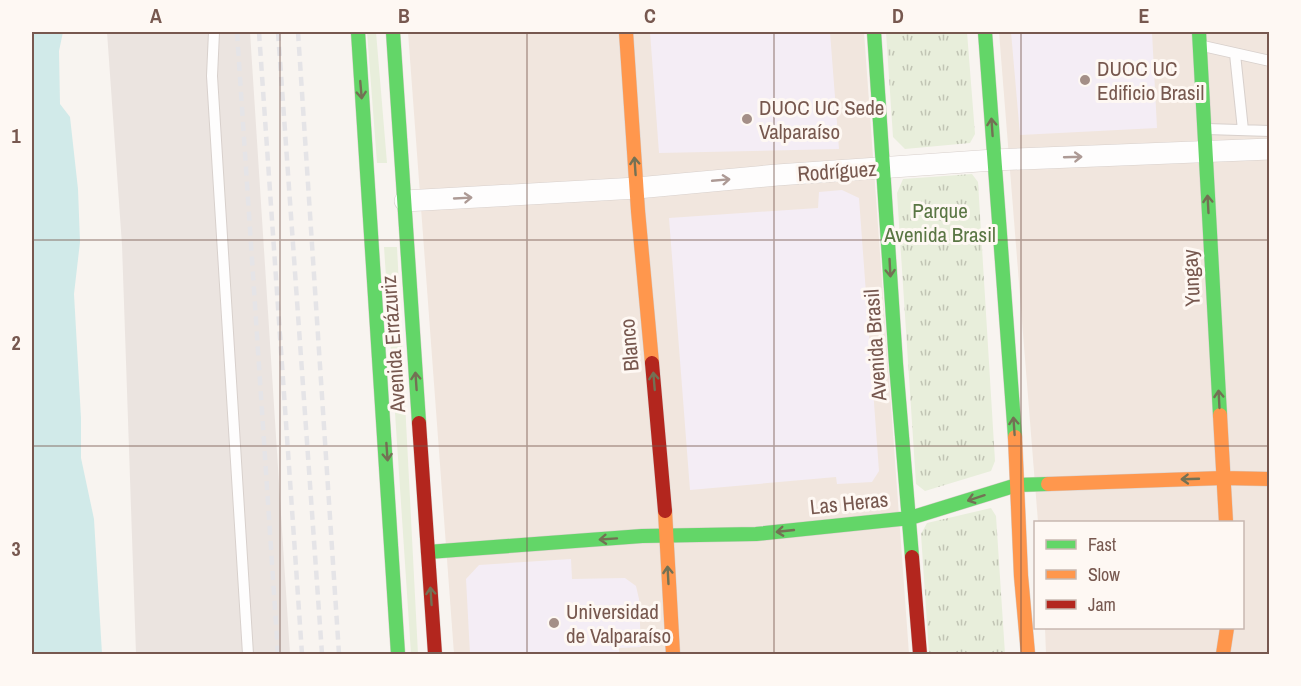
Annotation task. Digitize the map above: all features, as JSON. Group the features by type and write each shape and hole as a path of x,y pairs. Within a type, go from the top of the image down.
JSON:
{"main road":[{"name":"Avenida Errázuriz","path":"358,32 375,264 398,654"},
{"name":"Avenida Errázuriz","path":"393,32 435,654"},
{"name":"Blanco","path":"626,32 666,536 673,654"},
{"name":"Avenida Brasil","path":"874,32 896,364 920,654"},
{"path":"985,32 1016,449 1028,654"},
{"name":"Yungay","path":"1199,38 1226,521"},
{"name":"Las Heras","path":"428,552 666,536 756,534 910,518 1017,485 1223,478 1269,479"},
{"path":"1223,654 1227,629"}],"street":[{"name":"Rodríguez","path":"405,201 637,188 994,160 1205,152 1264,140"}],"lane":[{"path":"214,32 212,76 248,654"},
{"path":"1199,38 1235,54 1269,61"},
{"path":"1235,54 1243,130"},
{"path":"1204,129 1243,130 1264,140 1269,120"}],"shaded area":[{"path":"107,32 250,32 290,654 136,654 122,245"},
{"path":"408,32 864,32 909,654 454,654"},
{"name":"DUOC UC Sede Valparaíso","path":"650,32 830,32 839,149 659,153"},
{"path":"999,32 1269,32 1269,654 1046,654 1045,629 1244,629 1244,521 1038,521"},
{"name":"DUOC UC Edificio Brasil","path":"1011,32 1152,32 1157,128 1020,135"},
{"path":"842,190 859,198 879,471 872,482 837,484 836,477 690,490 669,218 818,208 819,192"},
{"name":"Universidad de Valparaíso","path":"571,559 572,579 625,578 636,586 639,599 641,647 619,648 619,654 470,654 466,579 479,565"}],"green space":[{"path":"367,32 376,32 387,163 377,163"},
{"name":"Parque Avenida Brasil","path":"886,32 967,32 975,134 970,143 905,149 893,137"},
{"name":"Parque Avenida Brasil","path":"972,174 978,182 995,461 991,471 925,491 916,484 897,193 903,179"},
{"path":"384,247 397,247 418,654 411,654"},
{"path":"991,508 996,516 1005,654 929,654 921,534 927,523"}],"water":[{"path":"32,32 63,32 59,51 60,104 70,117 78,189 80,242 74,294 81,458 94,519 102,654 32,654"}],"railway":[{"path":"237,32 278,654"},
{"path":"259,32 302,654"},
{"path":"278,32 322,654"},
{"path":"298,32 339,654"}],"traffic: fast":[{"path":"358,32 398,654"},
{"path":"393,32 419,423"},
{"path":"874,32 896,364 912,557"},
{"path":"985,32 1015,437"},
{"path":"1199,32 1220,415"},
{"path":"428,552 642,536 756,534 910,518 1017,485 1048,484"}],"traffic: slow":[{"path":"626,32 638,211 652,363"},
{"path":"1220,415 1226,521"},
{"path":"1015,437 1021,576 1028,654"},
{"path":"1048,484 1223,478 1270,479"},
{"path":"665,511 673,654"},
{"path":"1223,654 1227,629"}],"traffic: jam":[{"path":"652,363 665,511"},
{"path":"419,423 435,654"},
{"path":"912,557 920,654"}],"place":[{"name":"DUOC UC Edificio Brasil","path":"1085,80"},
{"name":"DUOC UC Sede Valparaíso","path":"747,119"},
{"name":"Universidad de Valparaíso","path":"554,623"}]}
